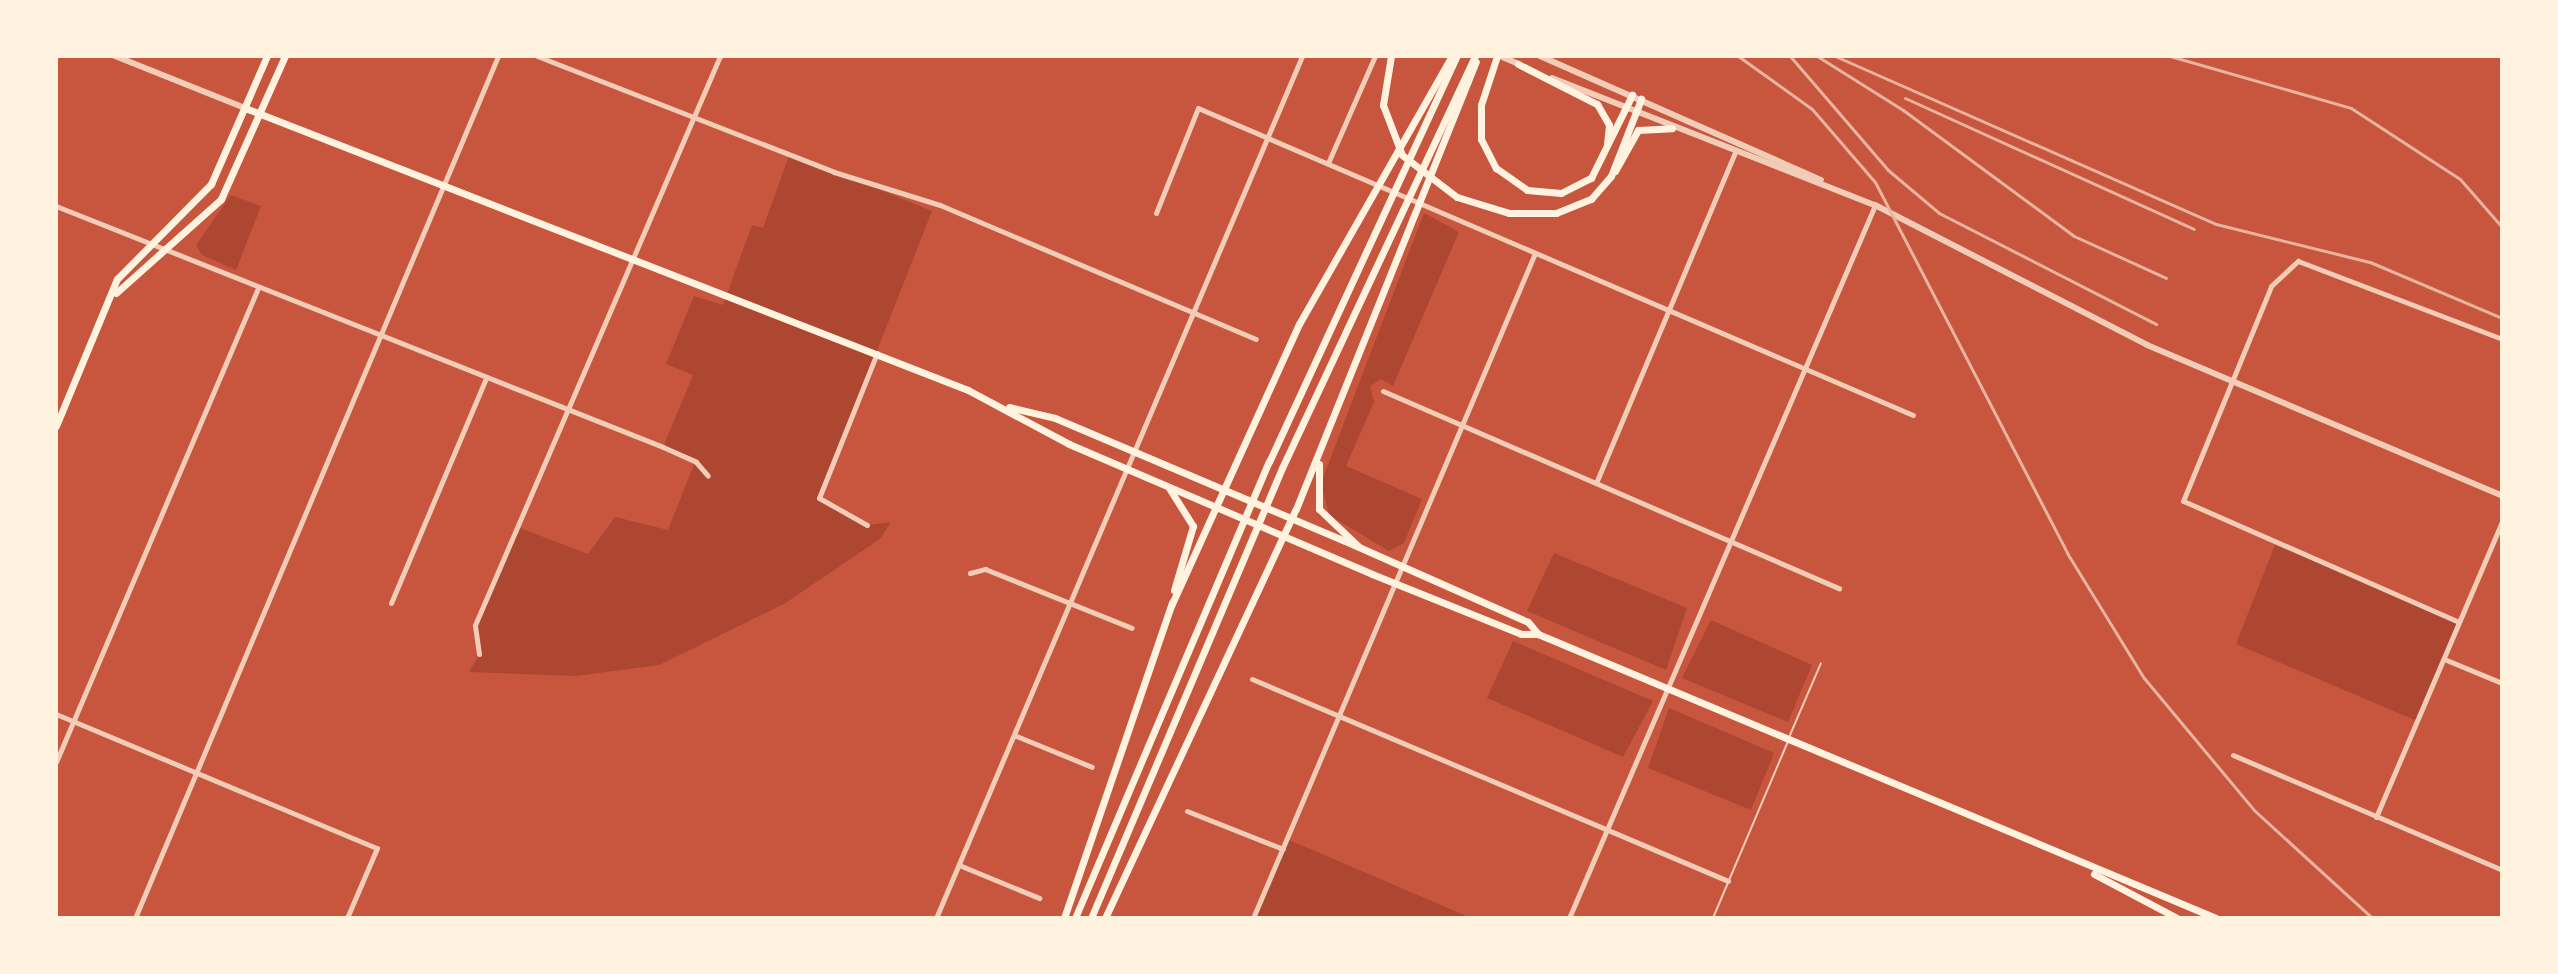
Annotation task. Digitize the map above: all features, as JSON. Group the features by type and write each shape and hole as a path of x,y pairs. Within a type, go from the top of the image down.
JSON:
{"main road":[{"path":"56,426 116,293 117,279 211,184 267,56"},
{"path":"116,293 168,251 221,199 285,56"},
{"path":"1391,56 1384,116 1395,145 1420,175 1509,213 1567,211 1611,176 1638,130 1672,128"},
{"path":"1064,918 1171,606 1219,487 1299,324 1454,56"},
{"path":"1075,918 1222,573 1454,56"},
{"path":"1105,918 1322,450 1476,56"},
{"path":"1091,918 1235,579 1476,56"},
{"path":"1499,56 1479,123 1487,155 1507,180 1561,193 1587,182 1602,164 1632,95"},
{"path":"1518,64 1601,108 1609,130 1602,164"},
{"path":"1611,176 1641,99"},
{"path":"245,108 633,262 877,353 1007,407 1134,451 1528,622 1538,634"},
{"path":"1007,407 1126,469 1211,506 1521,634 1538,634 2070,862 2216,918"},
{"path":"1322,450 1316,502 1359,547"},
{"path":"1169,488 1193,526 1171,606"},
{"path":"2070,862 2177,918"}],"street":[{"path":"115,56 245,108"},
{"path":"135,918 498,56"},
{"path":"537,56 834,172 940,205 1256,339"},
{"path":"479,654 475,625 720,56"},
{"path":"936,918 1302,56"},
{"path":"1328,163 1375,56"},
{"path":"1499,56 1735,154 1831,186"},
{"path":"1540,56 1740,142 1875,205 2103,324 2502,496"},
{"path":"1156,213 1198,108 1913,415"},
{"path":"1596,483 1740,142"},
{"path":"1569,918 1875,205"},
{"path":"56,206 693,460 708,476"},
{"path":"1253,918 1535,253"},
{"path":"2459,622 2192,510 2183,501 2271,286 2298,261 2502,339"},
{"path":"56,762 258,288"},
{"path":"867,525 819,498 877,353"},
{"path":"391,603 486,378"},
{"path":"1383,391 1839,588"},
{"path":"2376,817 2502,521"},
{"path":"970,573 985,569 1132,628"},
{"path":"2444,659 2502,683"},
{"path":"1252,679 1728,881"},
{"path":"56,714 377,848 347,918"},
{"path":"1014,735 1092,767"},
{"path":"2233,755 2502,870"},
{"path":"1187,811 1283,849"},
{"path":"959,865 1039,898"}],"lane":[{"path":"1713,918 1821,663"}],"shaded area":[{"path":"790,153 932,211 819,498 867,525 891,522 880,539 784,604 659,665 576,676 469,672 479,655 475,625 520,528 588,554 615,517 668,530 695,462 663,447 693,375 666,364 694,296 723,305 752,225 763,228"},
{"path":"231,195 261,206 236,270 202,255 196,245"},
{"path":"1424,213 1459,232 1393,386 1381,379 1370,386 1374,402 1346,466 1422,499 1404,543 1389,551 1329,515 1321,483"},
{"path":"2275,545 2459,622 2417,721 2236,644"},
{"path":"1554,553 1687,608 1666,670 1527,611"},
{"path":"1711,620 1812,665 1788,722 1682,678"},
{"path":"1513,641 1653,701 1623,757 1487,698"},
{"path":"1669,708 1774,753 1751,810 1648,768"},
{"path":"1287,839 1471,918 1253,918"}],"railway":[{"path":"1738,56 1812,109 1875,182 2067,553 2144,678 2255,811 2372,918"},
{"path":"1790,56 1888,170 1939,213 2156,324"},
{"path":"1817,56 1903,110 2074,236 2166,278"},
{"path":"1835,56 2216,224 2370,262 2502,318"},
{"path":"2170,56 2351,108 2460,179 2502,227"},
{"path":"1905,98 2194,229"}]}
